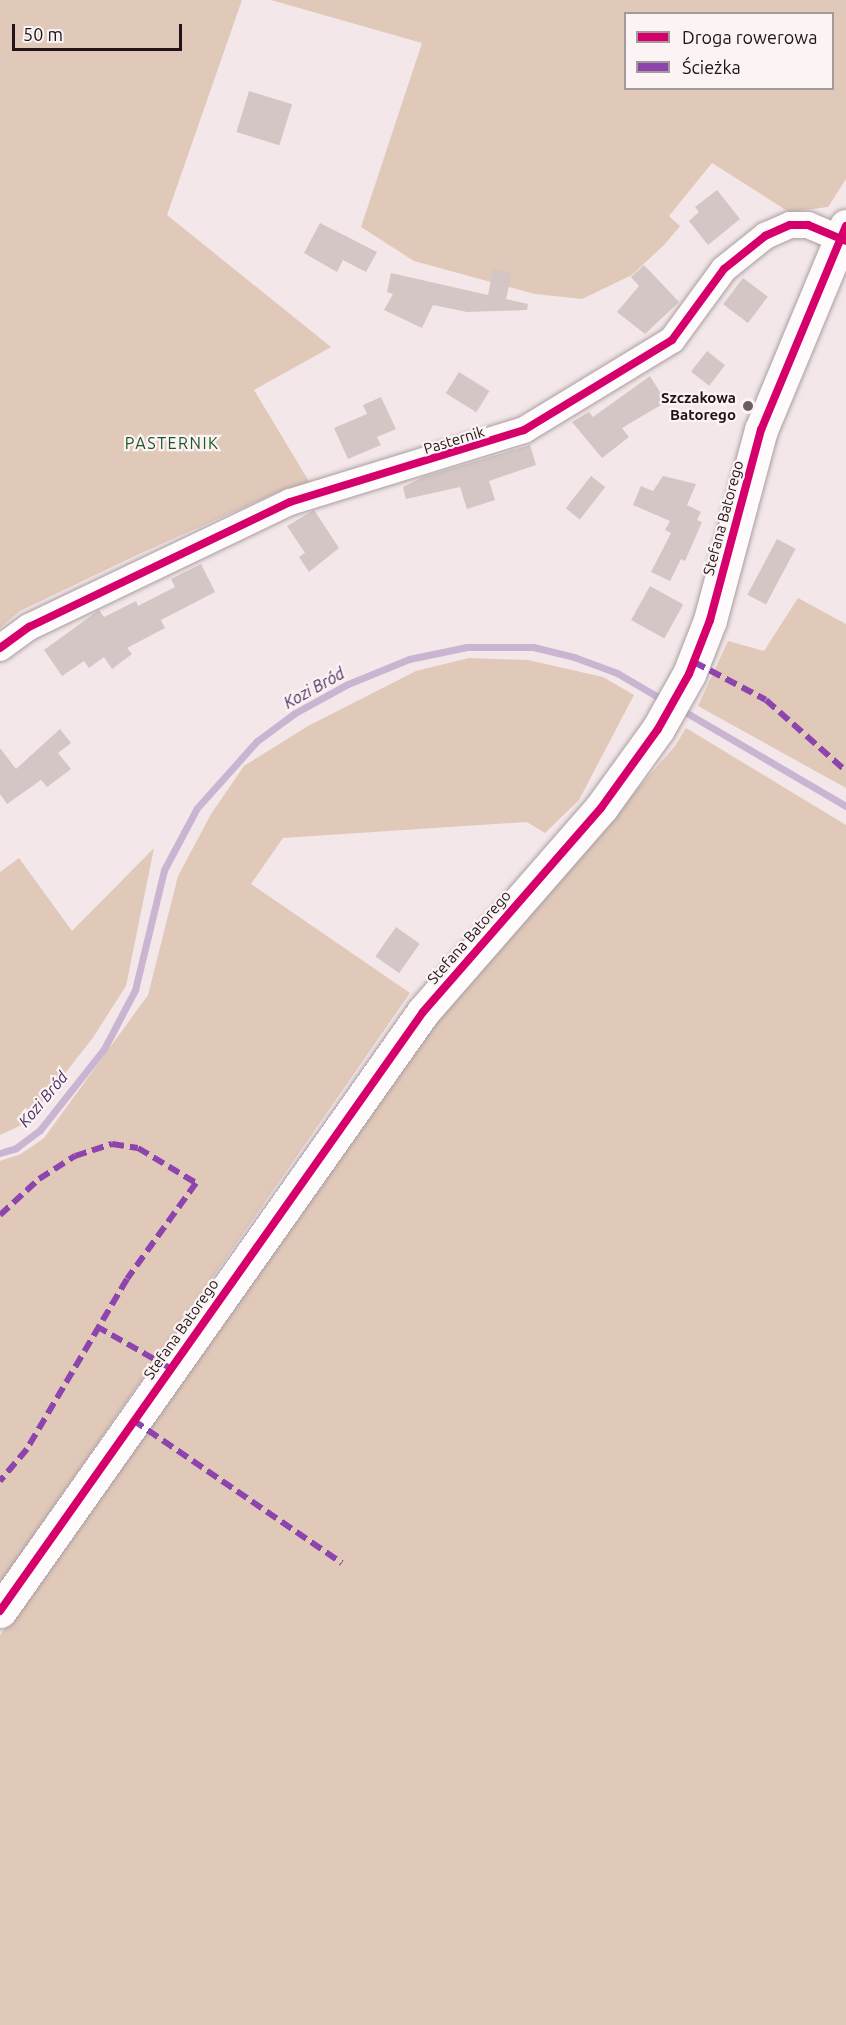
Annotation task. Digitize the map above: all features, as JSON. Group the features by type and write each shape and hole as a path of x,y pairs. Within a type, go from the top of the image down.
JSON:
{"street":[{"name":"Pasternik","path":"0,648 39,622 290,502 524,430 672,340 724,269 765,236 799,225 844,235"},
{"name":"Stefana Batorego","path":"0,1611 423,1012 601,808 658,729 689,674 710,620 761,430 844,235"}],"shaded area":[{"path":"0,0 242,0 167,215 331,347 254,390 310,483 287,488 137,555 20,611 0,628"},
{"path":"271,0 846,0 846,179 828,207 789,212 712,163 669,216 680,226 665,244 632,275 582,299 535,294 414,261 361,227 422,43"},
{"path":"798,598 846,624 846,788 698,706 728,641 764,651"},
{"path":"469,658 528,660 603,677 634,695 579,800 545,833 527,822 283,838 251,884 410,993 0,1584 0,1161 21,1154 44,1138 148,995 178,876 211,814 244,766 308,726 416,671"},
{"path":"686,728 846,825 846,2025 0,2025 0,1635 432,1023 675,746"},
{"path":"154,848 126,986 92,1039 26,1123 0,1135 0,872 19,858 72,931"}],"building":[{"path":"249,91 292,104 279,145 236,132"},
{"path":"717,190 740,219 708,245 689,221 699,212 695,207"},
{"path":"320,223 377,252 366,272 343,260 337,272 304,253"},
{"path":"644,265 679,302 645,334 617,312 639,286 631,277"},
{"path":"493,269 512,273 506,299 528,304 527,310 467,312 433,305 422,328 384,310 393,294 387,292 391,273 488,295"},
{"path":"743,278 768,297 748,323 723,304"},
{"path":"707,351 725,365 709,386 691,371"},
{"path":"459,372 490,391 476,412 446,393"},
{"path":"650,376 666,402 622,428 629,437 602,458 572,422 589,412 593,417"},
{"path":"381,397 396,429 377,437 381,445 348,459 334,428 367,414 363,405"},
{"path":"530,445 536,465 489,481 495,500 467,509 460,487 406,499 403,487 423,477"},
{"path":"591,476 605,487 580,519 566,508"},
{"path":"663,476 696,484 687,505 701,512 697,520 702,522 685,561 681,559 670,581 651,572 671,533 665,530 670,521 633,505 641,486 653,491"},
{"path":"314,510 339,548 309,572 299,557 305,553 287,526"},
{"path":"777,539 796,549 766,604 747,595"},
{"path":"201,564 215,592 161,620 165,628 127,648 132,654 112,669 104,657 89,668 84,661 62,676 44,650 99,610 104,617 136,601 138,606 175,587 171,579"},
{"path":"650,586 683,604 664,639 631,620"},
{"path":"60,729 71,743 58,753 71,769 47,787 41,780 7,804 0,794 0,748 16,769"},
{"path":"396,927 420,944 399,973 375,956"}],"waterway":[{"name":"Kozi Bród","path":"0,1153 16,1148 40,1130 104,1049 135,990 164,870 197,808 257,741 295,713 348,684 409,659 467,647 533,647 574,657 617,673 665,701"},
{"name":"Kozi Bród","path":"680,709 846,806"}],"marked path":[{"path":"694,662 766,700 846,771"},
{"path":"0,1215 39,1179 75,1156 112,1144 138,1148 196,1183 127,1279 27,1449 0,1481"},
{"path":"96,1326 170,1368"},
{"path":"133,1420 342,1563"}],"cycle path":[{"path":"0,648 29,627 290,502 524,430 672,340 724,269 765,236 790,225 808,225 846,241"},
{"path":"0,1611 423,1012 601,808 658,729 689,674 710,620 761,430 846,226"}],"place":[{"name":"Szczakowa Batorego","path":"748,406"}],"district":[{"name":"PASTERNIK","path":"172,443"}]}
